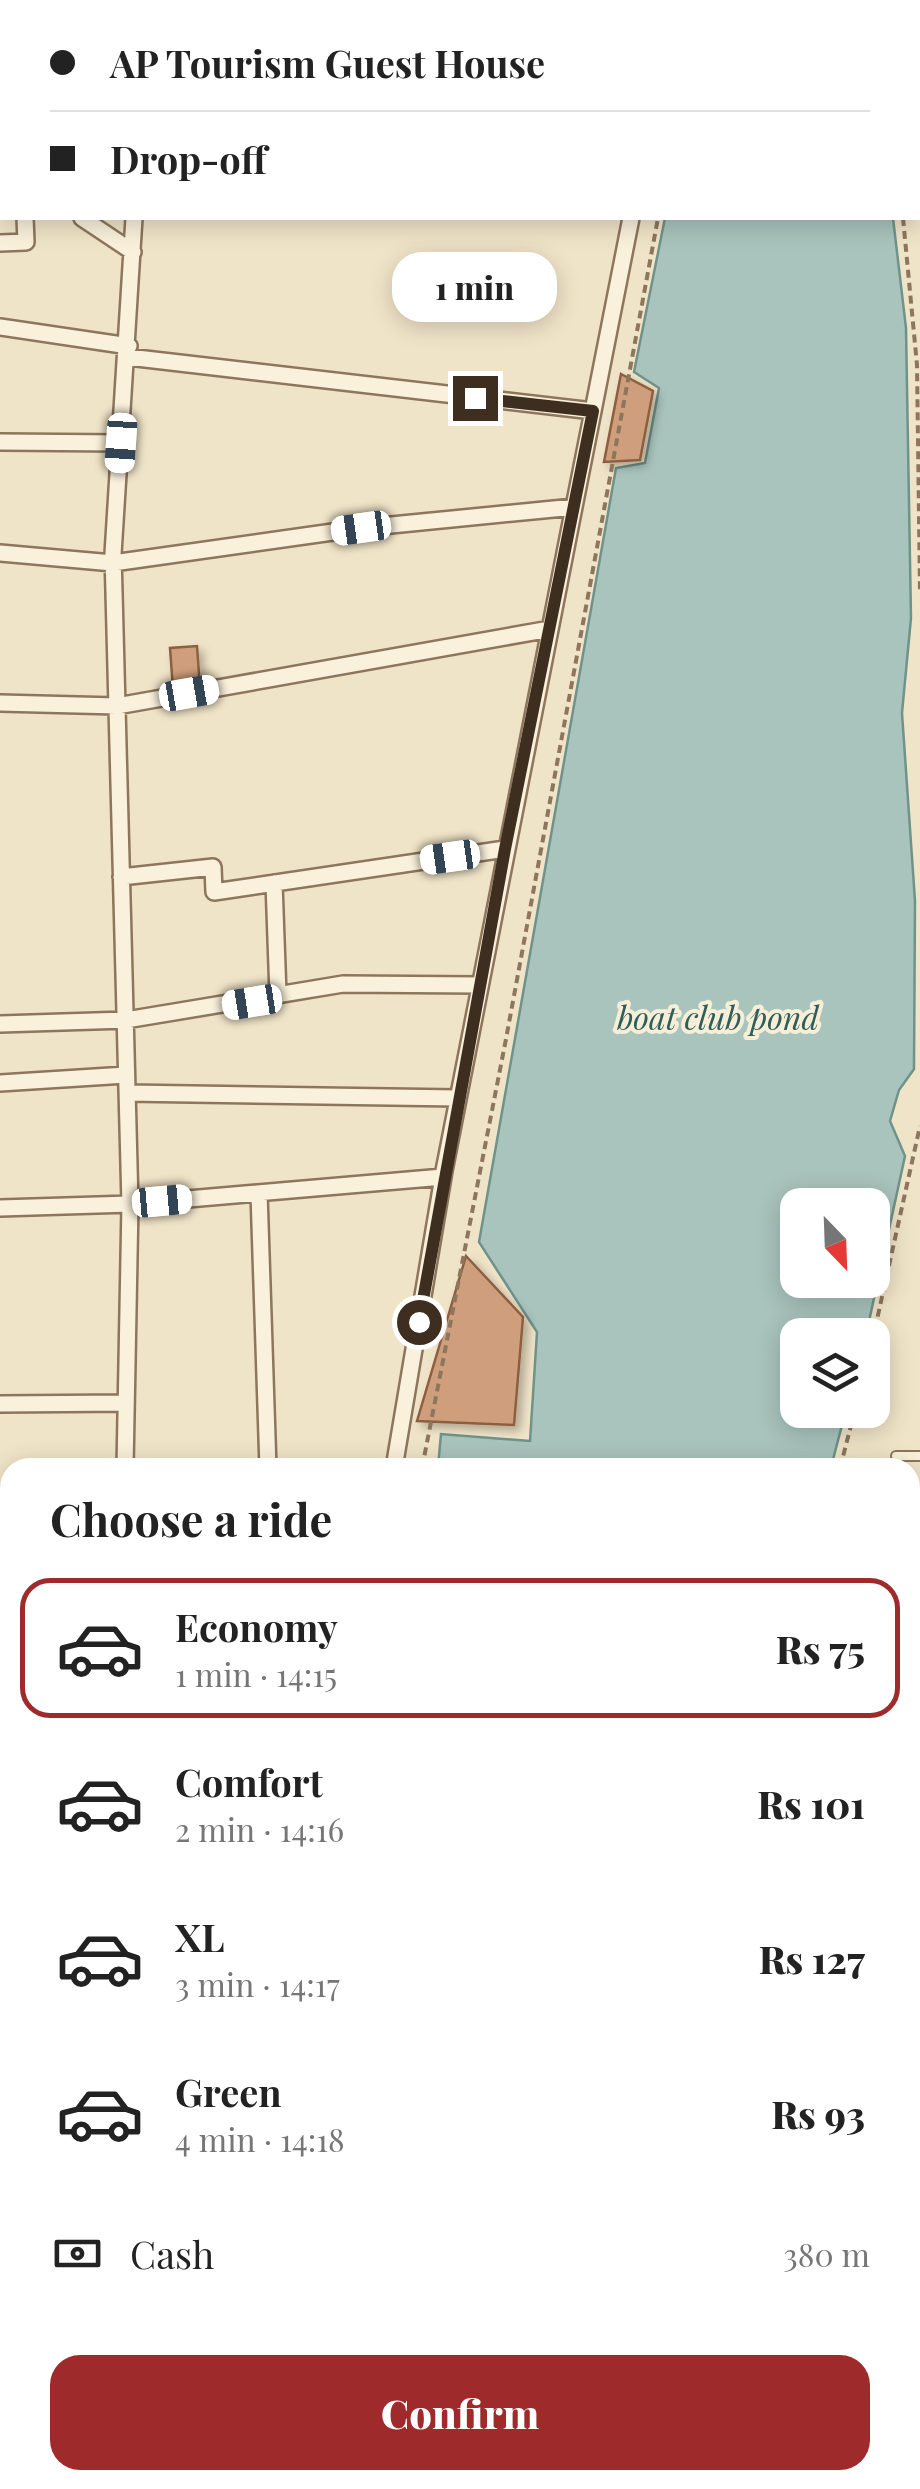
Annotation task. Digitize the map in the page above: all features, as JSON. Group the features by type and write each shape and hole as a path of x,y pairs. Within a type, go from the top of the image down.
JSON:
{"street":[{"path":"0,243 26,242 25,220"},
{"path":"85,220 133,252"},
{"path":"125,1458 130,1204 113,563 134,220"},
{"path":"396,1458 443,1177 505,849 631,220"},
{"path":"0,328 128,352 593,411"},
{"path":"0,442 121,443"},
{"path":"0,554 113,563 361,528 574,507"},
{"path":"0,703 116,706 550,629"},
{"path":"121,876 212,868 214,892 505,849"},
{"path":"274,883 278,995"},
{"path":"0,1024 126,1020 344,984 480,984"},
{"path":"0,1084 126,1075"},
{"path":"127,1093 458,1098"},
{"path":"0,1208 130,1204 443,1177"},
{"path":"259,1193 268,1458"},
{"path":"0,1404 126,1404"}],"lane":[{"path":"896,1456 920,1456"}],"path":[{"path":"424,1458 658,220"},
{"path":"903,220 917,366 920,592"},
{"path":"877,1318 920,1126"},
{"path":"843,1458 850,1428"}],"water":[{"name":"boat club pond","path":"665,220 893,220 906,328 911,618 902,713 915,901 914,1069 899,1090 890,1121 905,1156 890,1225 890,1188 780,1188 780,1298 874,1298 870,1318 780,1318 780,1428 841,1428 833,1458 439,1458 441,1434 530,1441 537,1332 479,1242 616,468 645,463 659,388 634,372"}],"building":[{"path":"621,374 653,391 640,460 604,462"},
{"path":"197,646 200,687 173,689 170,648"},
{"path":"466,1256 523,1317 514,1425 417,1421"}],"route":[{"path":"419,1322 505,849 593,411 475,398"}]}
